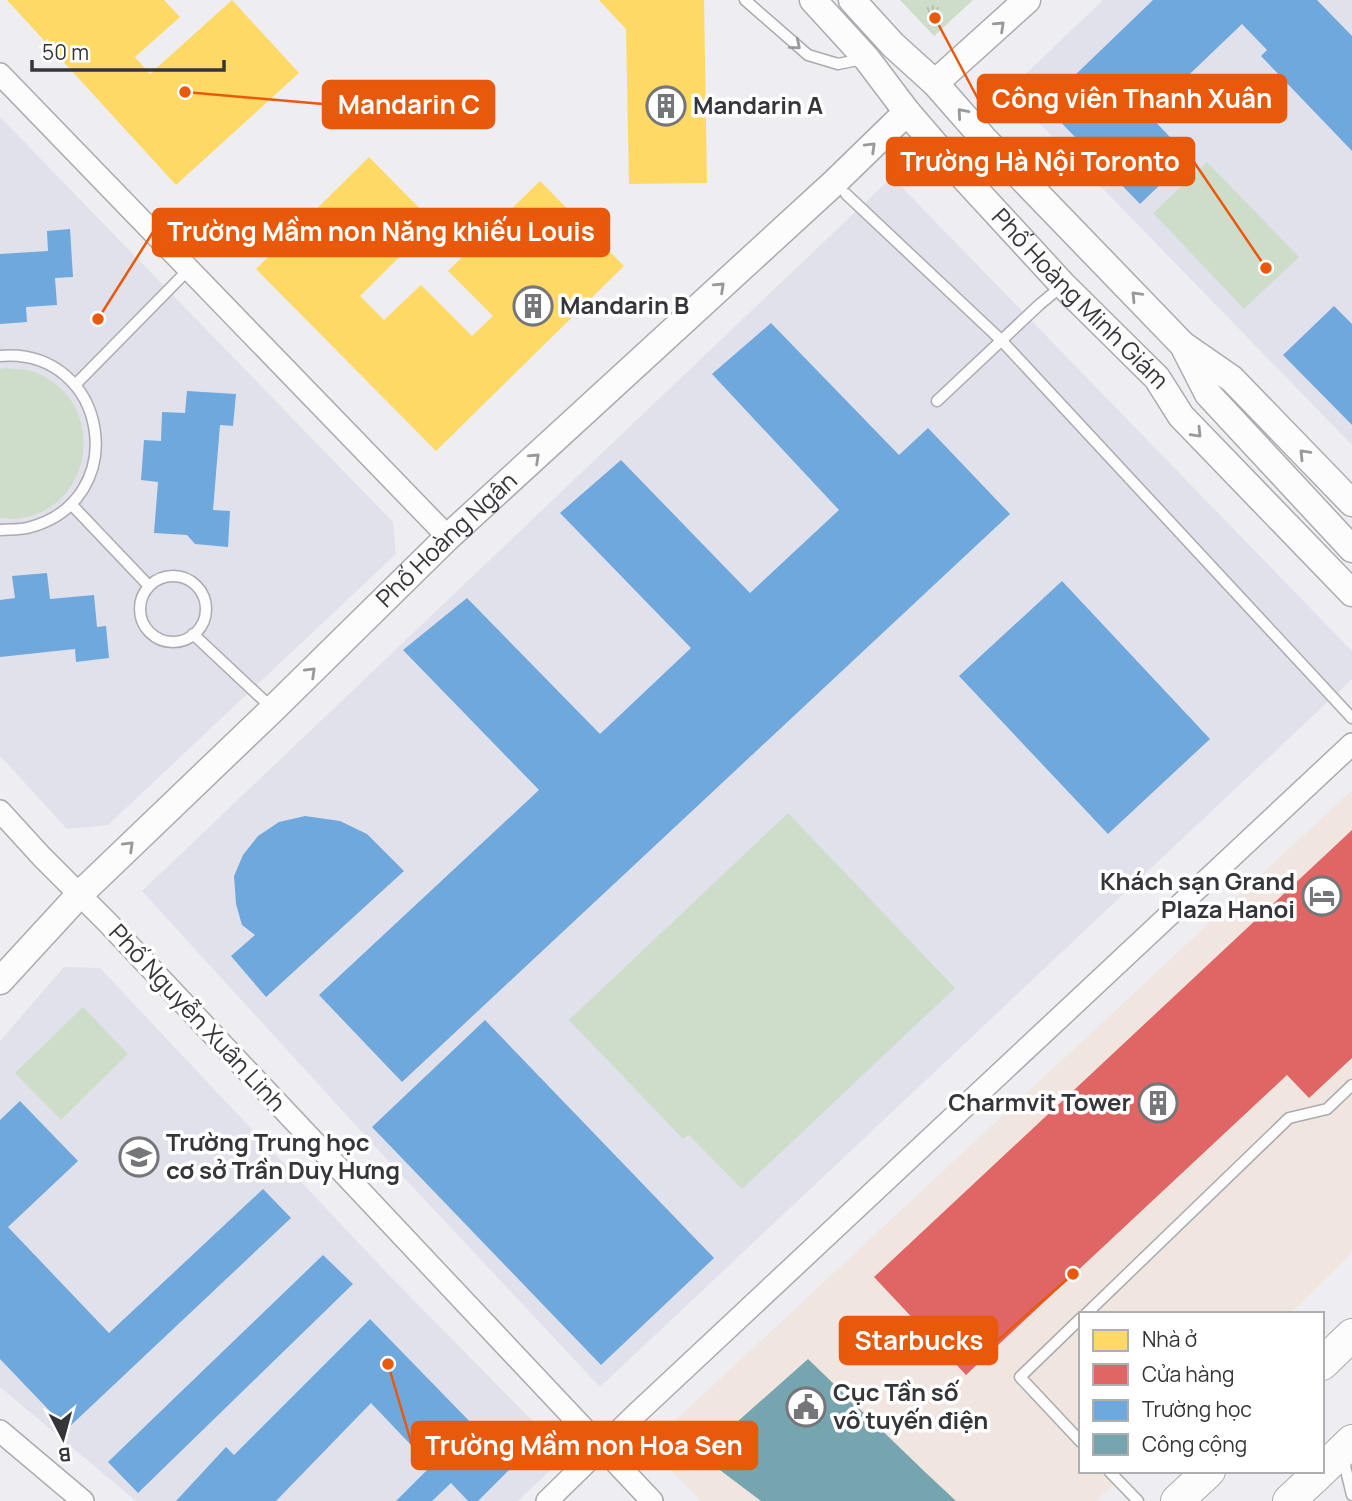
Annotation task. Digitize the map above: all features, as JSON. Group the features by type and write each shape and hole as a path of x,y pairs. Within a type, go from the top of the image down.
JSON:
{"main road":[{"path":"1324,1362 1350,1341"},
{"path":"1177,1501 1207,1473"},
{"path":"1290,1501 1319,1473"}],"street":[{"name":"Phố Hoàng Minh Giám","path":"813,0 867,59 906,112 957,170 1063,285 1157,378 1181,416 1352,593"},
{"name":"Phố Hoàng Minh Giám","path":"852,0 894,45 935,83 994,150 1183,345 1232,379 1352,503"},
{"path":"935,83 1027,0"},
{"path":"0,74 448,537"},
{"name":"Phố Hoàng Ngân","path":"0,981 80,894 448,537 835,182 906,112"},
{"path":"1183,345 1208,394 1352,549"},
{"path":"1157,378 1208,394"},
{"path":"547,1501 600,1447 1352,744"},
{"name":"Phố Nguyễn Xuân Linh","path":"0,811 652,1501"},
{"path":"0,1431 83,1501"}],"lane":[{"path":"745,0 808,55 838,64 867,59"},
{"path":"846,194 1001,340 1352,718"},
{"path":"75,385 189,269"},
{"path":"937,401 1063,285"},
{"path":"0,356 36,359 57,369 75,385 89,407 96,432 96,458 87,483 71,504 50,520 26,528 0,530"},
{"path":"71,504 149,586"},
{"path":"168,576 179,576 197,587 203,596 205,617 193,634 173,641 152,635 145,627 140,606 142,595 149,586 168,576"},
{"path":"193,634 273,709"},
{"path":"1088,1312 1289,1118 1327,1109 1352,1085"},
{"path":"1079,1320 1020,1377 1079,1440"},
{"path":"1334,1459 1352,1495"},
{"path":"1111,1473 1138,1501"}],"shaded area":[{"path":"1103,0 1352,0 1352,445 1008,91"},
{"path":"0,117 393,522 396,554 108,825 67,829 0,756"},
{"path":"892,177 1352,651 1352,679 600,1387 381,1153 142,891"},
{"path":"1352,790 1352,1253 1292,1312 1079,1312 1079,1473 1125,1473 1096,1501 701,1501 663,1462 665,1430"},
{"name":"Trường Trung học cơ sở Trần Duy Hưng","path":"64,967 100,968 387,1273 566,1455 518,1501 136,1501 0,1387 0,1041"}],"green space":[{"path":"900,0 973,0 934,36"},
{"path":"1207,162 1299,257 1244,309 1153,213"},
{"path":"0,369 32,371 57,385 73,404 82,427 83,452 77,475 64,496 43,511 16,519 0,518"},
{"path":"788,813 955,988 742,1189 689,1135 683,1139 569,1020"},
{"path":"83,1007 128,1054 61,1120 15,1073"}],"building: Nhà ở":[{"path":"7,0 164,0 180,17 135,57 150,74 232,0 299,73 176,185"},
{"name":"Mandarin A","path":"599,0 704,0 707,183 629,184 626,29"},
{"name":"Mandarin B","path":"369,157 434,223 360,296 384,320 421,285 472,336 493,316 448,271 540,181 624,266 436,451 256,269"}],"building: Cửa hàng":[{"name":"Charmvit Tower","path":"1352,830 1352,1058 1309,1098 1287,1075 966,1375 874,1277"}],"building: Trường học":[{"path":"1153,0 1317,0 1352,36 1352,151 1261,56 1267,50 1242,24 1148,114 1189,157 1140,204 1044,105"},
{"path":"70,229 73,277 55,278 57,305 26,307 27,322 0,324 0,254 48,251 47,231"},
{"path":"1334,306 1352,324 1352,425 1283,355"},
{"path":"771,323 899,455 928,428 1010,514 402,1082 319,995 539,790 403,650 467,598 600,734 691,648 560,513 621,460 750,593 839,510 712,374"},
{"path":"187,391 236,394 233,426 220,425 213,510 230,511 228,547 195,544 187,535 154,533 158,482 141,480 144,440 161,441 162,412 185,413"},
{"path":"47,573 50,599 94,595 97,627 106,626 109,658 76,662 75,649 0,657 0,600 15,598 12,576"},
{"path":"1062,581 1210,739 1108,834 959,676"},
{"path":"305,816 340,821 367,834 404,871 266,997 231,956 255,935 242,925 236,904 234,876 243,855 258,836 279,822"},
{"path":"485,1020 714,1258 601,1365 372,1127"},
{"path":"20,1101 78,1161 8,1227 109,1333 263,1189 291,1218 67,1429 0,1359 0,1120"},
{"path":"323,1255 353,1284 138,1493 108,1462"},
{"path":"370,1319 513,1466 478,1501 468,1501 451,1483 432,1501 396,1501 431,1466 371,1403 276,1501 176,1501 226,1447 234,1455"}],"building: Công cộng":[{"name":"Cục Tần số vô tuyến điện","path":"808,1359 956,1501 761,1501 700,1455"}],"place":[{"name":"Công viên Thanh Xuân","path":"935,18"},
{"name":"Mandarin C","path":"185,92"},
{"name":"Mandarin A","path":"666,106"},
{"name":"Trường Hà Nội Toronto","path":"1266,268"},
{"name":"Mandarin B","path":"533,306"},
{"name":"Trường Mầm non Năng khiếu Louis","path":"98,319"},
{"name":"Khách sạn Grand Plaza Hanoi","path":"1322,896"},
{"name":"Charmvit Tower","path":"1158,1103"},
{"name":"Trường Trung học cơ sở Trần Duy Hưng","path":"139,1157"},
{"name":"Starbucks","path":"1073,1274"},
{"name":"Trường Mầm non Hoa Sen","path":"388,1364"},
{"name":"Cục Tần số vô tuyến điện","path":"806,1407"}]}
